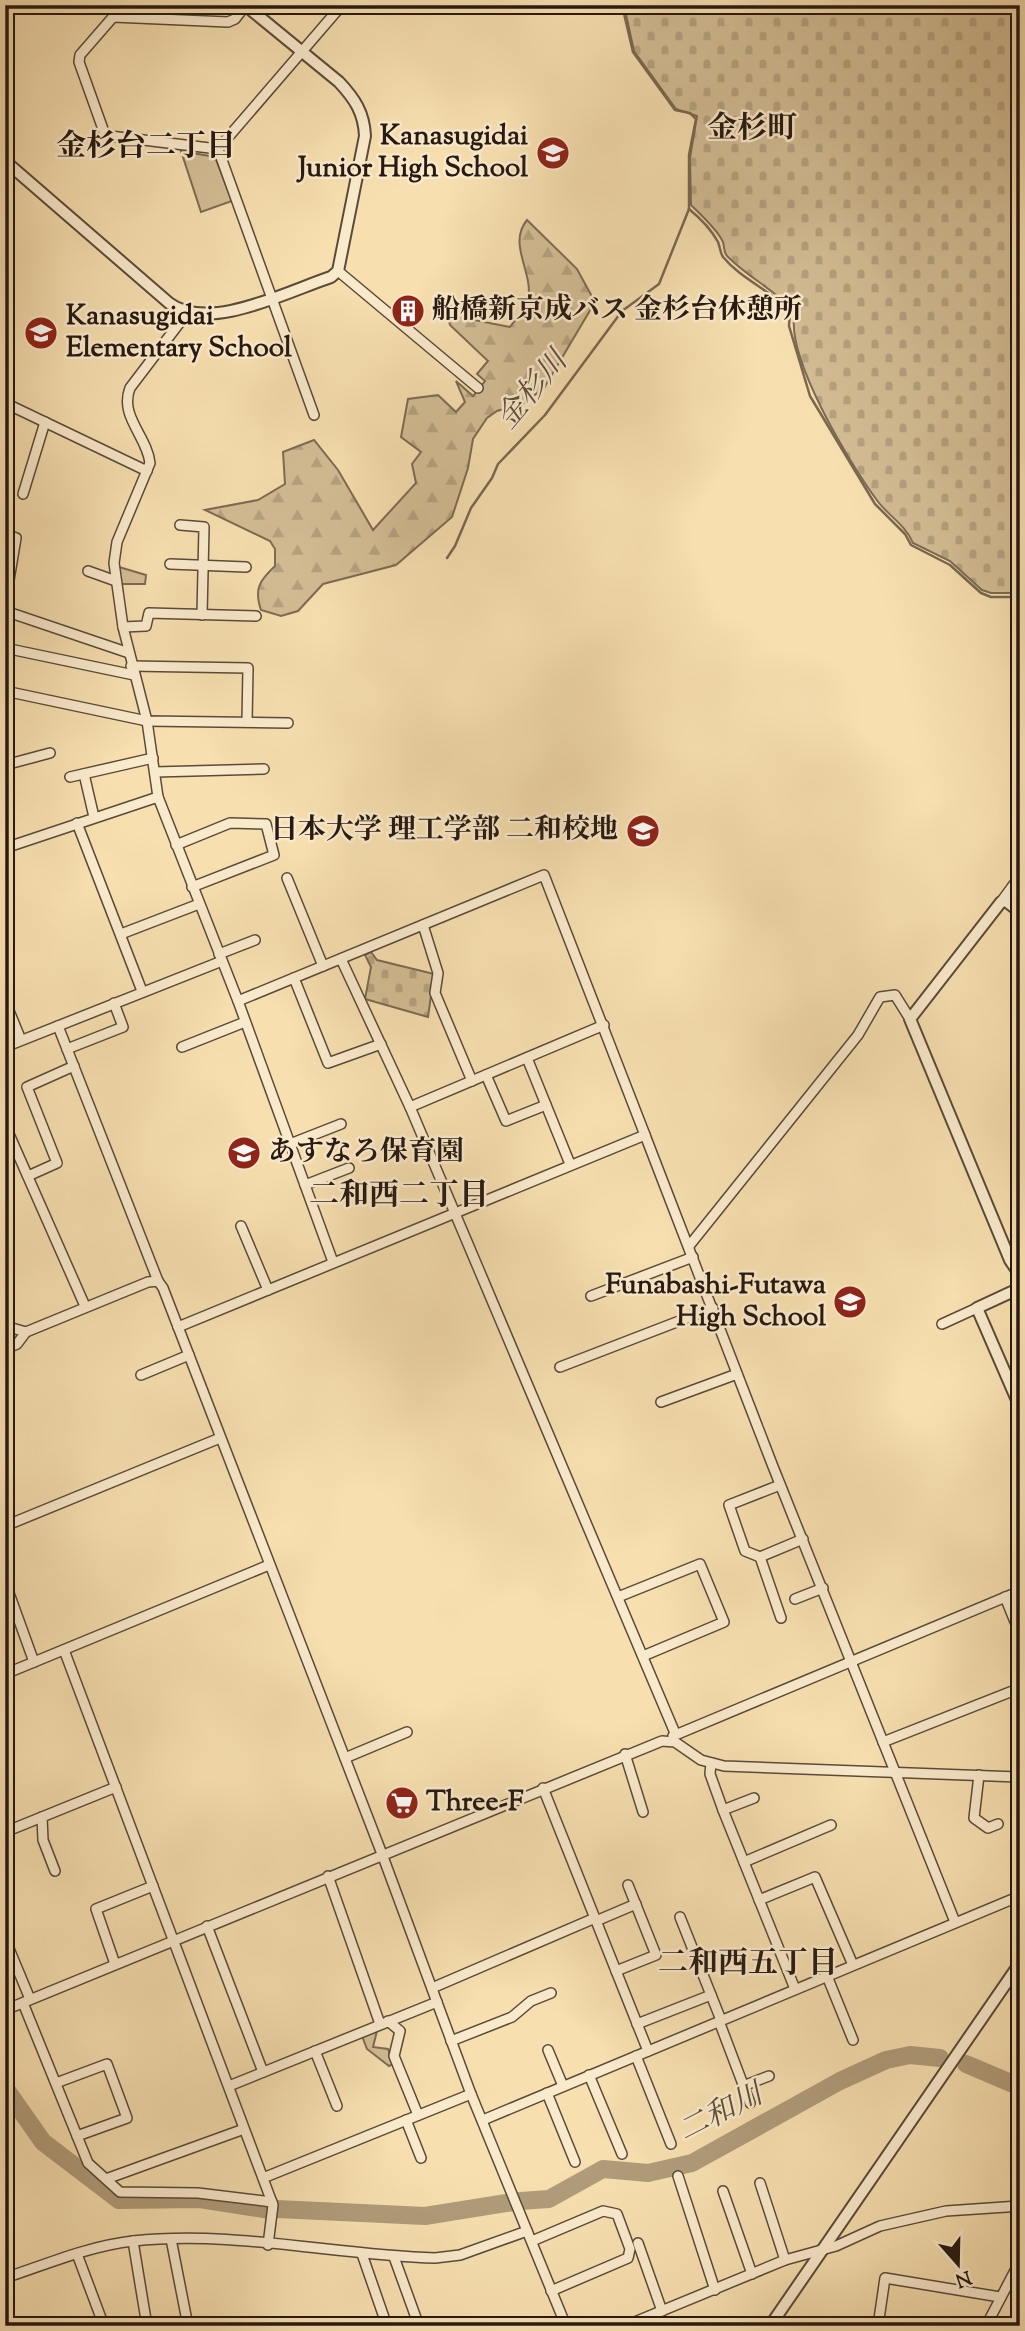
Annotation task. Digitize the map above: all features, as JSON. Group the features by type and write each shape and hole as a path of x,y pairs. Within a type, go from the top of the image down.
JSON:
{"street":[{"path":"5,161 169,303 187,313 213,315 331,277 338,271 365,136 365,121 352,96 304,52 245,5 234,19 228,22 113,17 80,55 79,62 104,132 110,136 218,149"},
{"path":"218,149 342,5"},
{"path":"218,149 314,415"},
{"path":"338,271 478,388"},
{"path":"187,313 130,388 126,398 128,412 150,459 117,542 116,581 123,627 148,721 158,797 238,1001 334,1262"},
{"path":"5,403 147,471"},
{"path":"23,494 45,422"},
{"path":"180,525 204,527 202,615"},
{"path":"5,534 16,538 5,604"},
{"path":"170,564 246,567"},
{"path":"88,571 116,581"},
{"path":"5,611 129,653"},
{"path":"123,627 146,626 149,613 256,617"},
{"path":"5,648 133,670 248,668 247,722"},
{"path":"5,691 148,721 288,723"},
{"path":"5,765 50,753"},
{"path":"70,777 153,758"},
{"path":"155,772 264,769"},
{"path":"84,774 94,817"},
{"path":"5,821 8,848 158,797"},
{"path":"77,823 142,991"},
{"path":"176,845 230,823 265,824 274,855 192,887"},
{"path":"238,1001 544,875 780,1485 955,1922"},
{"path":"910,1019 1020,876"},
{"path":"287,878 323,966"},
{"path":"1001,901 1006,901 1020,912"},
{"path":"121,934 199,904"},
{"path":"423,925 438,973 435,993 472,1081"},
{"path":"5,1047 220,958 255,940"},
{"path":"341,959 410,1107 643,1656 672,1736 711,1763 724,1766 1020,1777"},
{"path":"294,978 328,1063 381,1044"},
{"path":"689,1246 858,1035 880,997 895,995 910,1019 1010,1260 1020,1275"},
{"path":"5,1001 21,1040"},
{"path":"67,1049 123,1027 114,1003"},
{"path":"182,1047 245,1022"},
{"path":"410,1107 604,1025"},
{"path":"58,1026 345,1758 471,2094 566,2326"},
{"path":"527,1058 569,1164"},
{"path":"28,1176 57,1163 27,1087 74,1066"},
{"path":"486,1075 506,1121 546,1105"},
{"path":"290,1144 341,1124"},
{"path":"5,1125 85,1306"},
{"path":"178,1327 645,1135"},
{"path":"305,1185 349,1168"},
{"path":"242,1226 268,1290"},
{"path":"591,1296 693,1257"},
{"path":"5,1349 17,1344 26,1332 85,1306 148,1282 158,1282"},
{"path":"942,1324 1020,1288"},
{"path":"560,1367 713,1308"},
{"path":"977,1308 1020,1407"},
{"path":"5,1326 26,1332"},
{"path":"141,1375 189,1355"},
{"path":"661,1402 737,1374"},
{"path":"5,1526 220,1438"},
{"path":"780,1485 729,1505 745,1551 760,1557 803,1539"},
{"path":"760,1557 782,1618"},
{"path":"618,1597 700,1564 724,1622 643,1656"},
{"path":"5,1674 269,1565"},
{"path":"5,1582 34,1662"},
{"path":"795,1599 822,1588"},
{"path":"5,2010 1020,1591"},
{"path":"1005,1597 1020,1634"},
{"path":"64,1650 263,2178 272,2208 268,2245"},
{"path":"883,1742 1020,1688"},
{"path":"345,1758 407,1732"},
{"path":"625,1754 643,1812"},
{"path":"711,1763 710,1774 723,1811 795,1989"},
{"path":"979,1776 974,1818 988,1829 998,1824"},
{"path":"5,1832 116,1787"},
{"path":"543,1788 648,2051"},
{"path":"723,1811 754,1798"},
{"path":"42,1817 43,1840 55,1871"},
{"path":"744,1862 831,1825"},
{"path":"328,1876 384,2023 400,2031 394,2056 418,2115"},
{"path":"759,1900 815,1877 853,1965"},
{"path":"616,1971 656,1955 628,1885"},
{"path":"115,1964 96,1909 153,1886"},
{"path":"483,2120 1020,1896"},
{"path":"432,1988 636,1904"},
{"path":"680,1917 750,2103"},
{"path":"207,1926 263,2072"},
{"path":"5,1939 88,2163 120,2192 198,2193 272,2208"},
{"path":"769,2326 1020,1964"},
{"path":"827,1976 853,2040"},
{"path":"451,2041 512,2017 531,2001 551,1993"},
{"path":"637,2024 711,1995"},
{"path":"229,2085 437,2002"},
{"path":"548,2050 563,2086"},
{"path":"315,2051 337,2106"},
{"path":"636,2056 671,2144"},
{"path":"56,2082 107,2064 127,2118 77,2136"},
{"path":"589,2075 622,2154"},
{"path":"743,2086 769,2076"},
{"path":"547,2093 575,2162"},
{"path":"263,2178 471,2094"},
{"path":"406,2120 421,2158"},
{"path":"106,2179 244,2129"},
{"path":"678,2176 715,2290"},
{"path":"760,2183 786,2260"},
{"path":"723,2191 752,2274"},
{"path":"625,2326 786,2260 873,2232 880,2226 922,2214 1020,2206"},
{"path":"532,2241 603,2211 617,2214 630,2249 628,2259 551,2291"},
{"path":"5,2278 77,2254 134,2241 211,2239 394,2257 460,2255 527,2231"},
{"path":"172,2239 188,2326"},
{"path":"134,2241 147,2326"},
{"path":"638,2243 662,2311"},
{"path":"77,2254 104,2326"},
{"path":"362,2254 387,2326"},
{"path":"394,2257 419,2326"},
{"path":"986,2326 1020,2261"},
{"path":"903,2326 878,2323 885,2278 1000,2297"},
{"path":"5,2315 10,2326"}],"green space":[{"path":"624,5 1020,5 1020,593 991,593 982,590 950,561 913,543 864,482 821,408 809,380 794,331 795,312 728,257 717,232 691,205 690,158 697,116 676,109 634,51"},
{"path":"181,151 215,157 232,201 201,212"},
{"path":"527,220 577,269 595,302 544,388 524,403 497,411 487,418 473,439 468,468 452,517 396,565 323,584 298,611 281,616 261,610 259,586 275,566 275,549 270,541 205,510 258,500 285,484 283,452 314,440 338,470 373,530 416,483 412,464 421,452 401,437 408,399 438,395 456,412 465,402 456,381 473,396 485,381 477,374 488,361 450,325 445,305 465,309 464,318 510,327 525,306 529,289 520,239"},
{"path":"119,567 146,575 145,584 120,584"},
{"path":"371,952 377,960 434,974 428,1017 365,999 371,967 365,955"},
{"path":"377,2031 373,2047 388,2049 393,2064 389,2066 367,2049 362,2036"}],"waterway":[{"name":"金杉川","path":"447,558 471,508 492,478 498,464 545,415 622,311 659,284 689,209 689,155 696,119 690,113 675,110 633,52 622,5"},
{"path":"689,209 712,233 723,257 790,312 789,326 810,396 875,504 905,534 911,545 950,565 981,593 991,597 1020,597"},
{"name":"二和川","path":"520,2201 549,2199 603,2169 648,2173 692,2163 840,2081 886,2060 910,2055 940,2058"},
{"name":"二和川","path":"966,2064 1020,2087"},
{"name":"二和川","path":"5,2088 43,2142 119,2200 200,2199 270,2210"},
{"name":"二和川","path":"277,2209 425,2216 513,2202"}],"place":[{"name":"Kanasugidai Junior High School","path":"553,153"},
{"name":"船橋新京成バス 金杉台休憩所","path":"408,311"},
{"name":"Kanasugidai Elementary School","path":"41,333"},
{"name":"日本大学 理工学部 二和校地","path":"643,831"},
{"name":"あすなろ保育園","path":"244,1153"},
{"name":"Funabashi-Futawa High School","path":"850,1302"},
{"name":"Three-F","path":"402,1803"}],"district":[{"name":"金杉町","path":"752,129"},
{"name":"金杉台二丁目","path":"146,147"},
{"name":"二和西二丁目","path":"399,1196"},
{"name":"二和西五丁目","path":"748,1964"}]}
